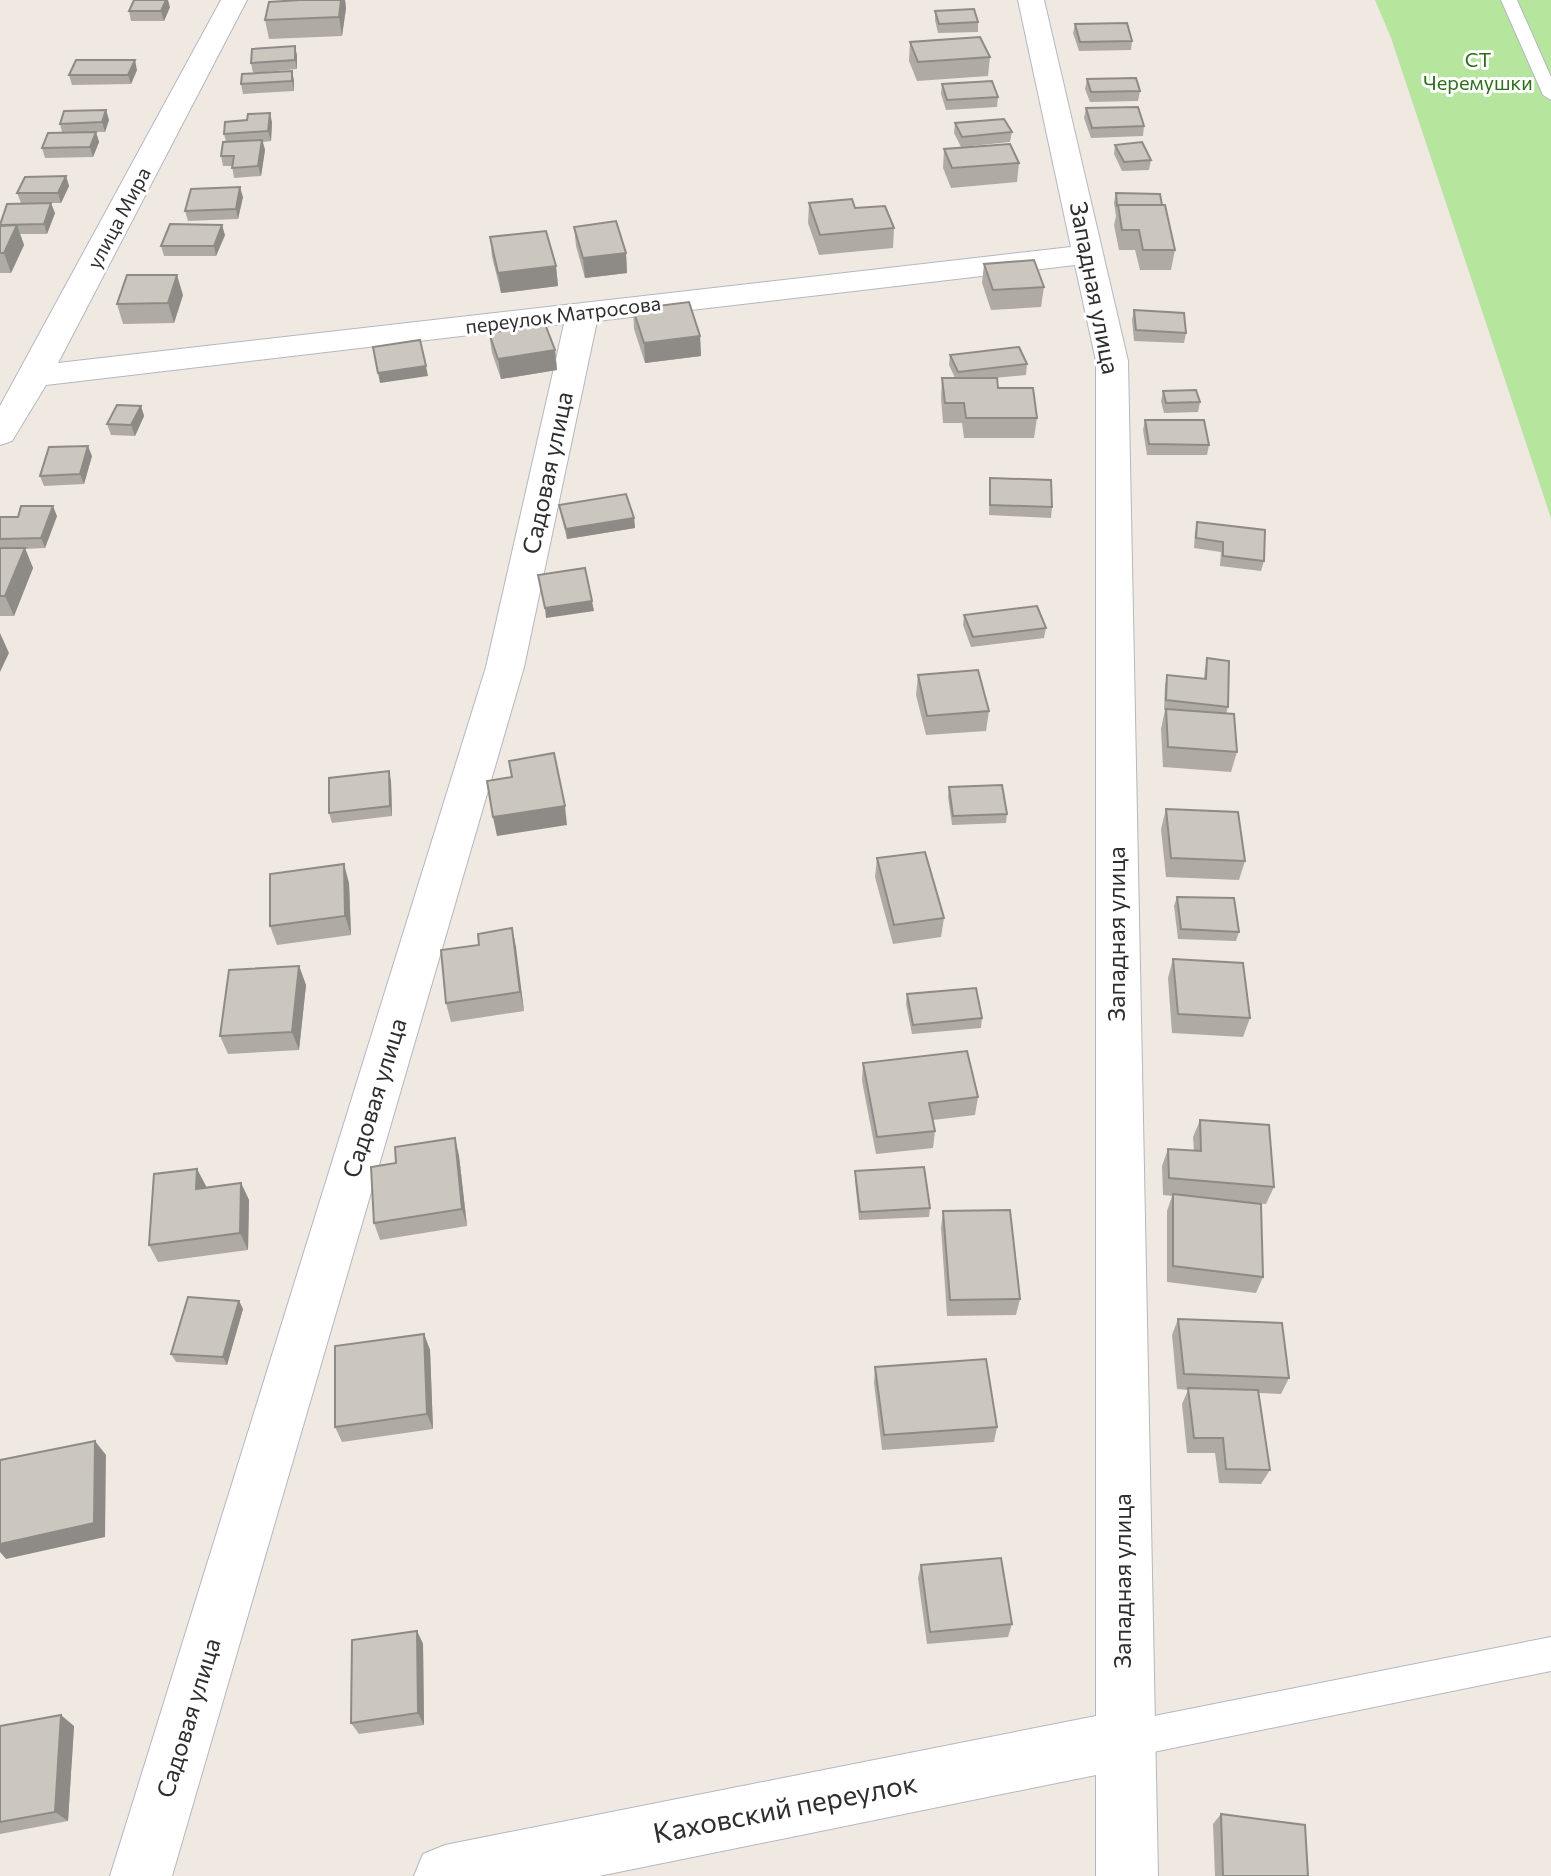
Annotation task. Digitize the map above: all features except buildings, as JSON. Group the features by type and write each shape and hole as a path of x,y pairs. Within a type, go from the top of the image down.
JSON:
{"street":[{"name":"улица Мира","path":"0,434 35,376 234,0"},
{"name":"Западная улица","path":"1031,0 1112,361 1127,1876"},
{"name":"переулок Матросова","path":"35,376 1090,254"},
{"name":"Садовая улица","path":"141,1876 505,667 583,313"},
{"name":"Каховский переулок","path":"445,1876 1124,1740"}],"lane":[{"path":"1509,0 1551,95"},
{"path":"1528,40 1551,43"},
{"path":"1124,1740 1551,1654"}],"green space":[{"name":"СТ Черемушки","path":"1375,0 1551,0 1551,518 1391,38"}]}
